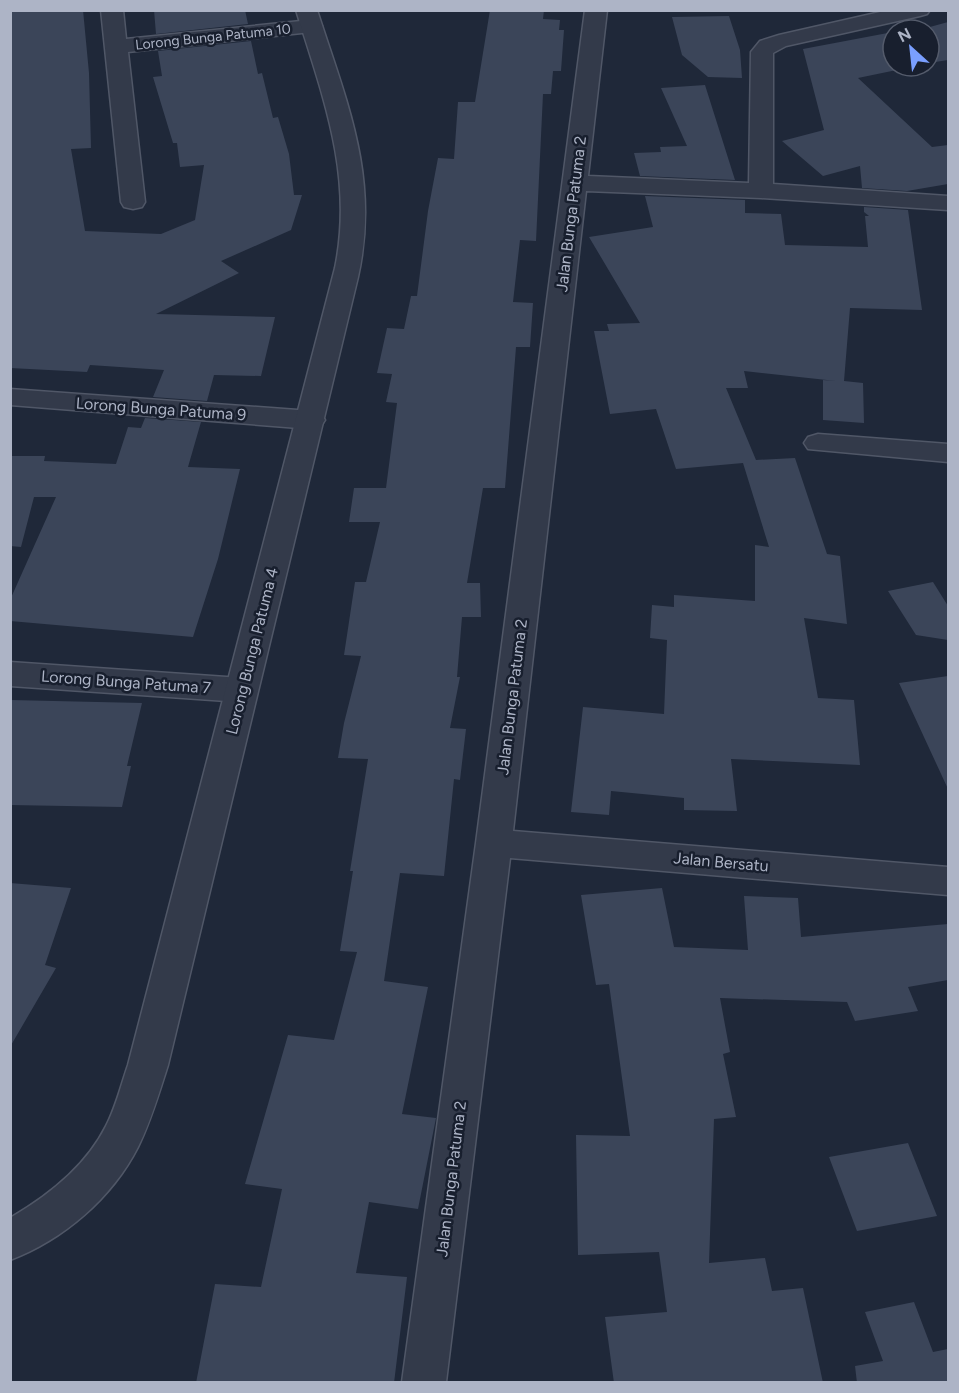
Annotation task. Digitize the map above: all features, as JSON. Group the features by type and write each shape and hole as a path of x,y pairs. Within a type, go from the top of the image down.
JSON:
{"street":[{"name":"Lorong Bunga Patuma 10","path":"112,10 133,202"},
{"name":"Jalan Bunga Patuma 2","path":"424,1383 494,843 596,10"},
{"path":"761,191 762,52 779,41 920,10"},
{"name":"Lorong Bunga Patuma 10","path":"116,47 308,18"},
{"name":"Lorong Bunga Patuma 4","path":"10,1241 42,1224 73,1199 104,1163 122,1136 148,1065 311,420 346,273 354,220 352,184 342,126 308,18"},
{"path":"575,183 761,191 948,203"},
{"name":"Lorong Bunga Patuma 9","path":"10,398 311,420"},
{"path":"818,442 948,453"},
{"name":"Lorong Bunga Patuma 7","path":"10,674 242,690"},
{"name":"Jalan Bersatu","path":"494,843 948,880"}],"building":[{"path":"10,10 83,10 89,73 91,148 71,149 85,231 161,234 195,220 204,165 180,167 177,143 173,143 153,77 162,76 158,51 251,41 258,74 262,73 273,118 278,117 289,154 294,195 302,195 291,230 221,261 239,273 156,314 275,317 261,376 214,375 207,401 153,397 164,370 90,365 87,372 10,368"},
{"path":"154,10 245,10 248,24 156,34"},
{"path":"490,10 544,10 543,19 560,20 559,30 564,30 561,71 553,71 551,94 543,94 536,241 520,240 513,302 533,303 530,347 516,347 505,488 483,488 467,583 480,583 481,617 462,617 457,677 460,677 450,728 466,729 460,780 454,779 444,876 400,873 384,981 428,987 402,1114 436,1118 418,1209 369,1202 356,1273 407,1277 394,1383 196,1383 215,1284 261,1287 282,1189 245,1184 288,1035 334,1040 357,952 340,951 368,759 338,758 344,723 361,656 344,655 355,582 366,582 380,522 349,522 354,488 386,488 397,403 386,402 392,374 377,373 387,328 404,329 411,296 417,296 428,211 438,158 454,159 458,102 475,102"},
{"path":"729,16 740,50 742,78 708,77 682,55 672,17"},
{"path":"948,22 948,60 941,61 941,24"},
{"path":"881,34 881,73 858,78 932,147 948,145 948,184 907,191 862,188 860,166 823,176 782,141 824,130 803,49"},
{"path":"705,85 735,180 640,176 634,153 661,152 660,147 687,146 661,88"},
{"path":"645,196 745,200 745,213 781,214 785,245 868,247 865,216 869,216 864,212 864,207 908,210 922,310 850,308 844,381 863,383 864,423 823,420 823,380 836,381 744,371 748,388 726,388 756,460 795,458 827,554 840,556 847,624 804,618 818,698 854,700 860,765 731,759 737,811 684,810 684,798 611,791 609,815 571,812 583,707 664,714 667,640 650,638 652,605 674,607 674,595 755,601 755,545 769,547 743,463 676,469 656,409 610,414 594,331 609,331 607,324 640,323 589,237 653,227"},
{"path":"145,418 201,422 188,467 240,469 218,559 193,637 10,621 10,600 56,497 34,497 21,547 10,546 10,456 45,456 44,461 116,464 128,427 141,428"},
{"path":"933,582 948,606 948,640 916,635 888,591"},
{"path":"948,676 948,789 899,683"},
{"path":"10,700 142,703 127,766 131,766 122,807 10,805"},
{"path":"10,883 71,888 45,965 56,968 10,1047"},
{"path":"662,888 674,947 748,950 744,896 798,898 801,937 948,924 948,980 908,987 918,1011 855,1021 847,1002 720,998 730,1052 723,1054 736,1117 714,1119 709,1263 765,1258 772,1291 803,1288 823,1383 614,1383 605,1317 667,1312 659,1252 578,1255 576,1135 630,1136 609,984 596,985 581,895"},
{"path":"908,1143 937,1216 857,1231 829,1157"},
{"path":"914,1302 933,1352 948,1349 948,1383 857,1383 855,1366 883,1361 865,1312"}]}
